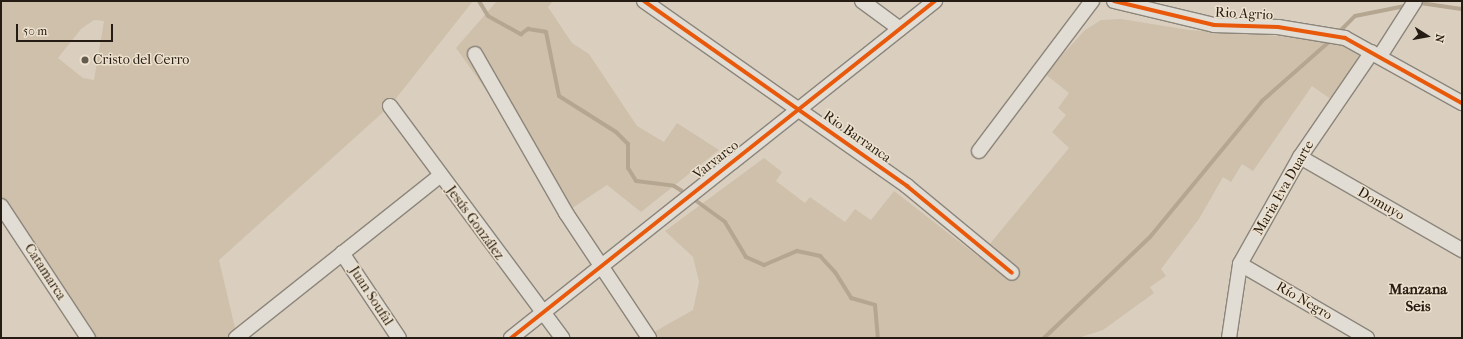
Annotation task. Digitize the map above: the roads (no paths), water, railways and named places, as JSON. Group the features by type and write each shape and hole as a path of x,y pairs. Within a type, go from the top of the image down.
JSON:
{"street":[{"name":"Rio Barranca","path":"644,1 907,186 1012,273"},
{"path":"862,1 900,28"},
{"name":"Varvarco","path":"511,338 602,264 935,1"},
{"path":"980,151 1092,1"},
{"name":"Rio Agrio","path":"1114,1 1214,25 1278,27 1345,38 1462,103"},
{"name":"Maria Eva Duarte","path":"1229,338 1240,264 1300,157 1415,1"},
{"path":"475,54 566,213 602,264 649,338"},
{"name":"Jesús González","path":"390,106 541,314 562,338"},
{"name":"Domuyo","path":"1300,157 1462,250"},
{"path":"237,338 440,176"},
{"name":"Catamarca","path":"4,216 88,338"},
{"name":"Juan Soufal","path":"342,253 399,338"},
{"name":"Río Negro","path":"1240,264 1367,338"}],"waterway":[{"path":"479,1 488,16 521,34 528,29 546,32 559,96 616,132 628,144 628,168 636,181 674,186 682,191"},
{"path":"1420,3 1462,9"},
{"path":"1340,31 1355,16 1405,6"},
{"path":"1044,338 1150,237 1262,101 1330,41"},
{"path":"695,200 725,222 746,257 764,265 797,251 820,256 835,272 851,298 875,305 878,338"}],"place":[{"name":"Cristo del Cerro","path":"85,60"}],"district":[{"name":"Manzana Seis","path":"1418,298"}]}
